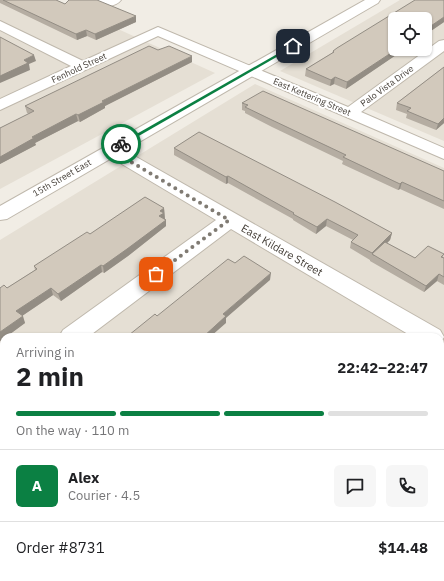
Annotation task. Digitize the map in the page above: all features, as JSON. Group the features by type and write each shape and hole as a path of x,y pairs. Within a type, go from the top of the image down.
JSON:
{"street":[{"name":"15th Street East","path":"0,214 374,0"},
{"path":"0,25 82,66"},
{"name":"East Kettering Street","path":"158,31 444,154"},
{"name":"Fenhold Street","path":"0,105 158,31"},
{"name":"Palo Vista Drive","path":"350,113 444,44"},
{"name":"East Kildare Street","path":"111,150 425,333"},
{"path":"76,333 229,220"}],"shaded area":[{"path":"0,0 54,0 215,73 0,189"},
{"path":"400,0 444,0 444,141 280,71"},
{"path":"255,84 444,168 444,333 0,333 0,240"}],"building":[{"path":"3,0 56,0 65,4 69,0 97,0 136,16 95,34 86,30 76,34"},
{"path":"415,0 444,0 444,17 432,25 432,12 396,12"},
{"path":"388,17 388,55 347,82 335,77 331,80 306,69 334,52 333,51"},
{"path":"0,37 34,55 24,60 28,63 0,76"},
{"path":"149,46 158,50 169,46 192,56 102,101 104,102 78,115 76,114 32,137 34,138 0,157 0,128 34,111 25,106"},
{"path":"444,67 444,118 438,124 407,111 411,108 397,103"},
{"path":"263,91 444,171 444,201 402,182 400,184 343,157 346,155 245,107 248,105 242,103"},
{"path":"199,132 392,233 372,253 351,242 358,235 327,219 317,227 228,176 226,177 174,148"},
{"path":"145,197 164,208 160,211 164,213 159,216 166,220 103,266 101,265 58,294 51,288 16,311 23,316 0,332 0,288 4,285 7,288 37,269 34,266 87,232 90,234"},
{"path":"385,242 415,258 428,246 444,254 441,257 444,258 444,277 439,274 426,286 372,254"},
{"path":"244,256 271,273 223,314 226,316 207,333 131,333 155,314 157,316 228,259 235,263"}],"way so far":[{"path":"121,144 111,150 229,220 156,274"}],"route":[{"path":"121,144 293,46"}]}
